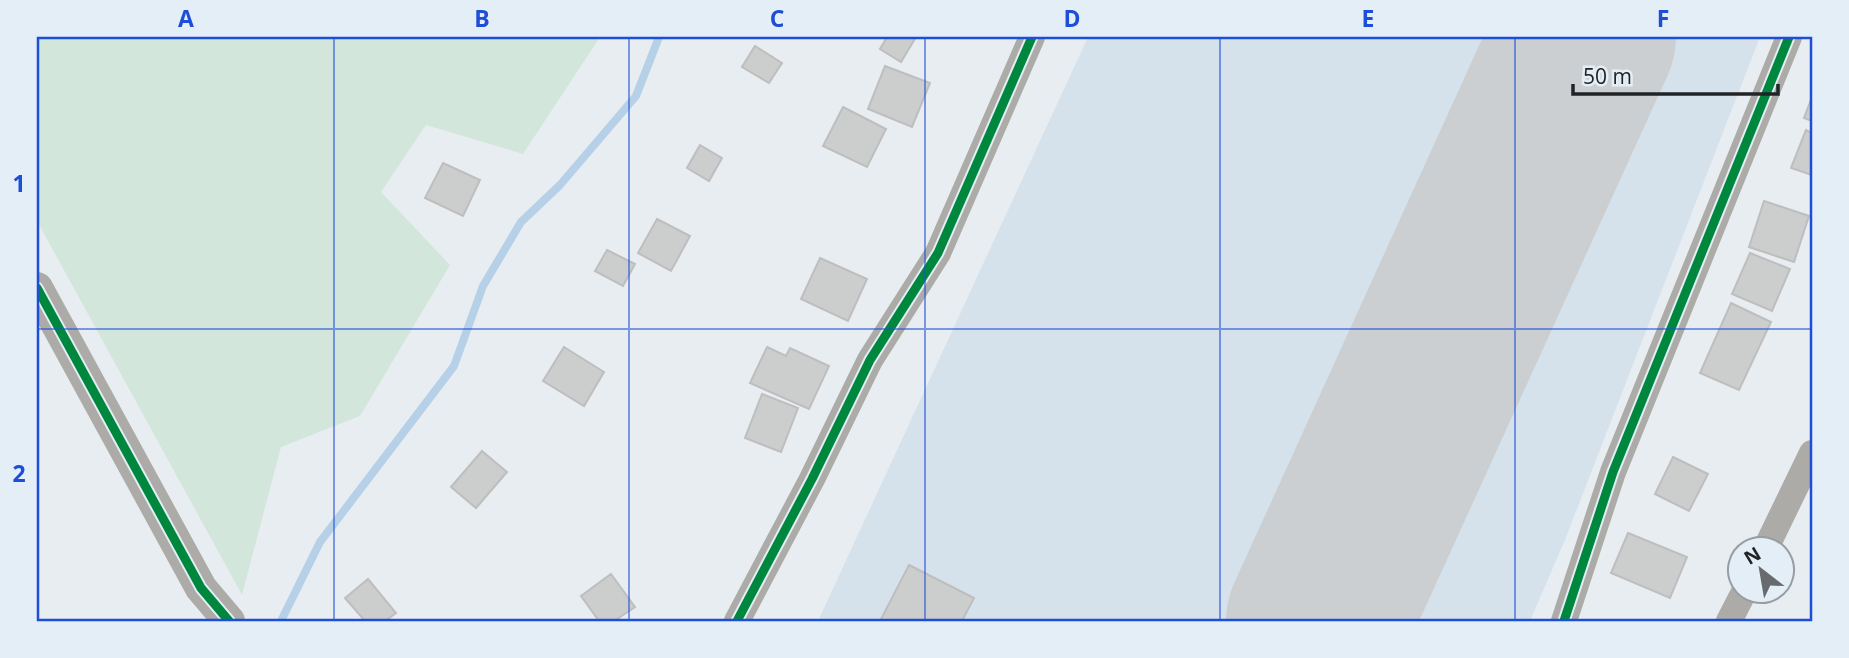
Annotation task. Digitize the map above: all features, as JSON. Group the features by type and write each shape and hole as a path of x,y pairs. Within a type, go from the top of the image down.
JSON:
{"street":[{"path":"737,621 812,479 870,360 938,253 1032,37"},
{"path":"1569,619 1613,471 1789,37"},
{"path":"37,288 201,588 229,621"},
{"path":"1772,536 1812,453"}],"shaded area":[{"path":"1088,37 1760,37 1565,540 1530,621 818,621"}],"green space":[{"path":"37,37 600,37 523,154 426,125 381,192 450,265 360,416 281,447 242,595 37,221"}],"building":[{"path":"887,37 916,37 901,62 880,49"},
{"path":"755,46 782,63 769,83 742,67"},
{"path":"885,66 930,83 912,127 868,109"},
{"path":"1812,97 1812,121 1804,118"},
{"path":"843,107 886,129 867,167 823,146"},
{"path":"1806,130 1812,133 1812,175 1791,168"},
{"path":"700,145 722,158 709,181 687,168"},
{"path":"443,163 480,180 463,216 425,198"},
{"path":"1764,201 1809,216 1794,262 1749,247"},
{"path":"657,219 690,236 671,271 638,253"},
{"path":"607,250 635,264 623,286 595,271"},
{"path":"1750,253 1790,269 1772,311 1732,294"},
{"path":"820,258 867,279 848,321 801,299"},
{"path":"1731,303 1771,322 1739,390 1700,373"},
{"path":"564,347 604,372 584,406 543,381"},
{"path":"767,347 786,356 790,348 829,366 809,409 750,383"},
{"path":"762,394 798,408 781,452 745,438"},
{"path":"482,451 507,472 476,508 451,487"},
{"path":"1673,457 1708,474 1689,511 1655,494"},
{"path":"1628,533 1687,557 1670,598 1611,573"},
{"path":"909,565 974,598 962,621 880,621"},
{"path":"611,574 635,607 614,621 599,621 581,596"},
{"path":"368,579 396,613 385,621 365,621 345,598"}],"waterway":[{"path":"281,621 320,542 454,366 483,286 521,222 560,185 636,96 659,37"}],"runway":[{"path":"1318,621 1584,37"}],"cycle path":[{"path":"737,621 812,479 870,360 938,253 1032,37"},
{"path":"1564,621 1613,472 1789,37"},
{"path":"37,288 201,588 229,621"}]}
